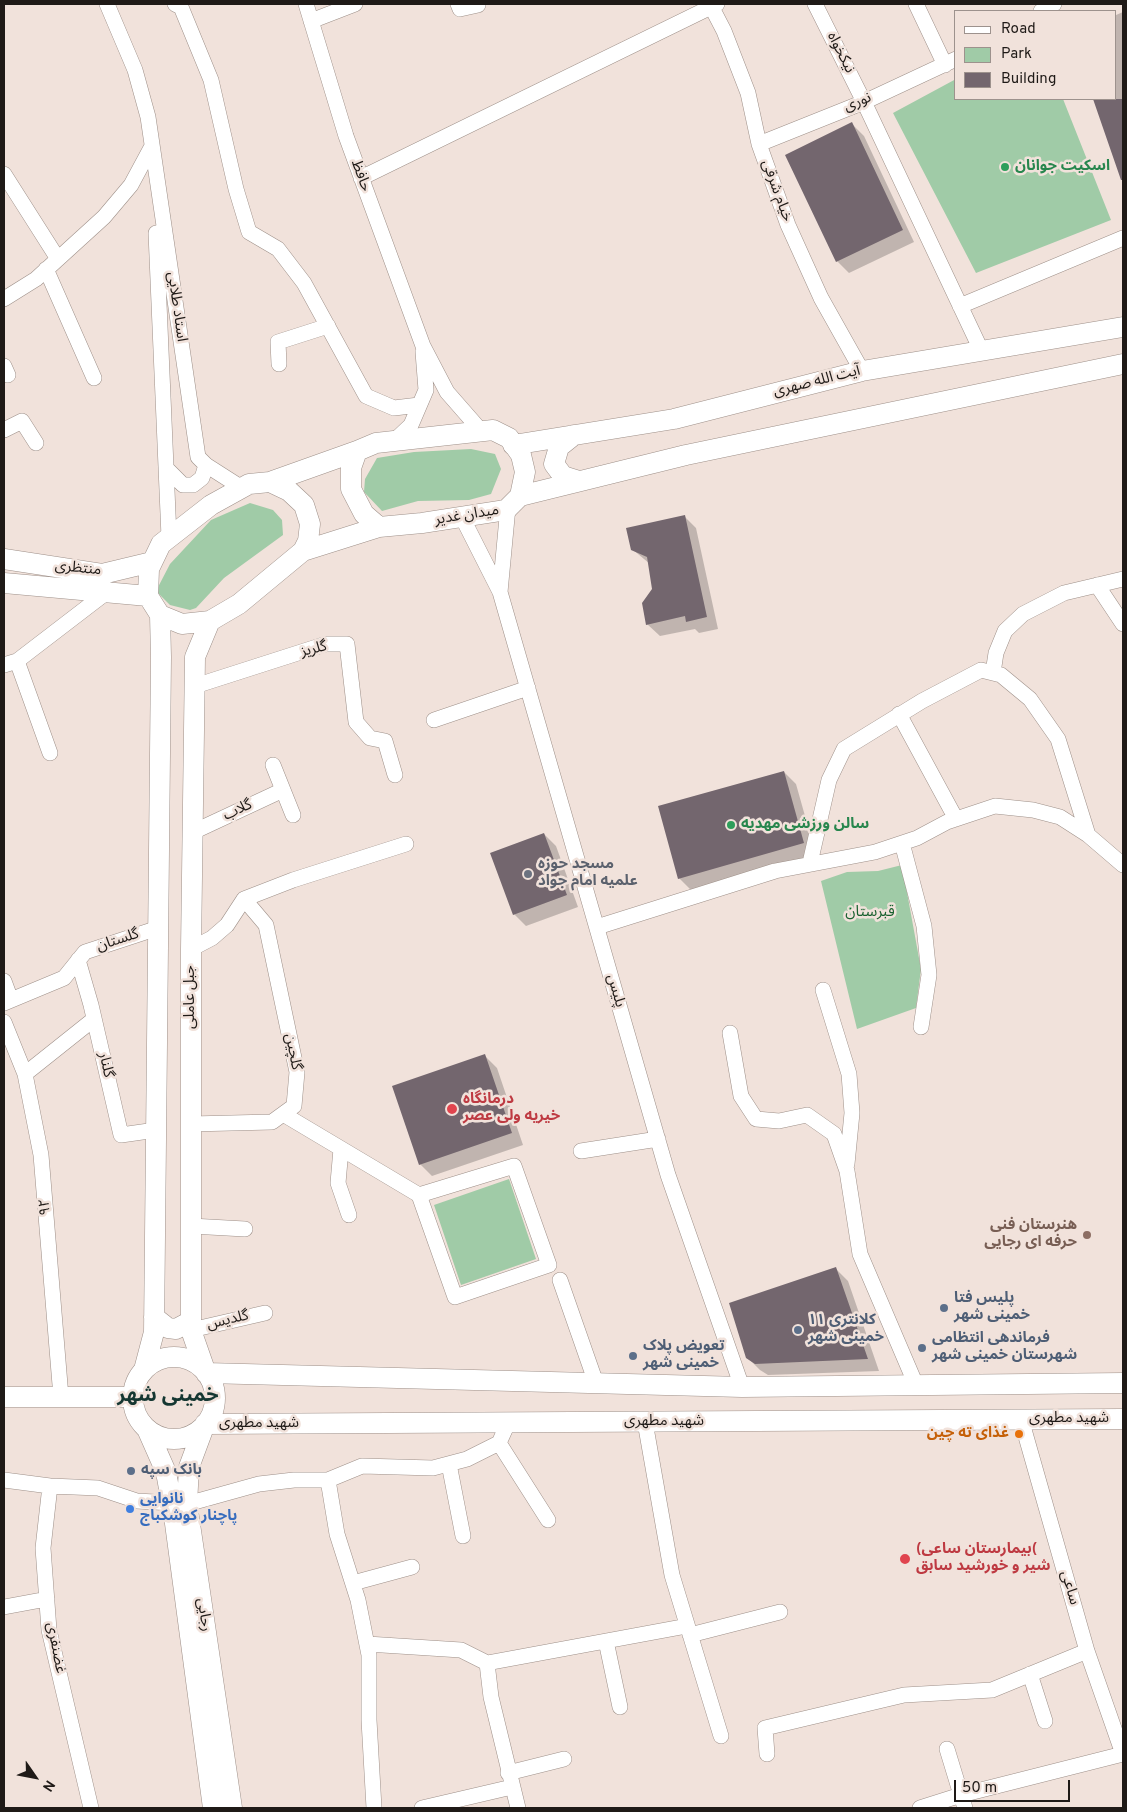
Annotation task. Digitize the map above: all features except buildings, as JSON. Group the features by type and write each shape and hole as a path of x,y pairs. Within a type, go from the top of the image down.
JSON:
{"main road":[{"name":"آیت الله صهری","path":"513,445 674,419 862,370 1123,327"},
{"path":"514,502 579,481 686,455 1123,364"},
{"path":"144,1370 154,1332 158,928 160,615 148,596 149,570 152,562 160,544 211,505 249,484 270,482 376,443 493,430 509,438 521,455 525,472 514,502"},
{"path":"574,435 558,447 554,464 563,476 579,481"},
{"path":"357,451 352,468 351,489 364,514 379,527"},
{"path":"160,615 182,624 210,621 239,604 303,552 308,541 310,524 304,505 289,491 270,482"},
{"name":"میدان غدیر","path":"303,552 379,527 506,510 514,502"},
{"name":"منتظری","path":"4,559 102,574 152,562"},
{"name":"منتظری","path":"4,582 148,596"},
{"name":"جبل عاملی","path":"206,1373 191,1326 191,949 195,657 210,621"},
{"path":"154,1317 168,1328 176,1329 191,1326"},
{"path":"169,1357 183,1358 196,1363 206,1373 213,1385 215,1399 212,1412 205,1424 195,1433 183,1438 170,1439 158,1436 147,1429 134,1409 133,1397 138,1378 144,1370 156,1361 169,1357"},
{"path":"206,1373 742,1387 1123,1383"},
{"path":"4,1397 133,1397"},
{"name":"شهید مطهری","path":"205,1424 1123,1419"},
{"name":"رجایی","path":"205,1424 189,1467 179,1503 213,1808"},
{"name":"رجایی","path":"147,1429 179,1503 232,1808"}],"street":[{"name":"استاد طلایی","path":"107,4 135,70 148,117 198,457 206,465"},
{"path":"175,4 181,8 211,80 236,189 249,232 278,250 304,283 366,396 394,408 419,406"},
{"name":"حافظ","path":"306,4 346,136 423,346"},
{"path":"311,20 355,4"},
{"path":"458,4 460,9 478,5"},
{"name":"نیکخواه","path":"816,4 981,350"},
{"path":"916,4 950,62"},
{"path":"361,178 713,5"},
{"name":"خیام شرقی","path":"713,5 748,93 759,144 788,225 821,298 862,370"},
{"name":"نوری","path":"759,144 864,102 950,62"},
{"name":"استاد طلایی","path":"152,146 168,470 169,537"},
{"path":"4,299 36,280 104,217 131,185 152,146"},
{"path":"4,174 58,258"},
{"path":"960,306 1123,238"},
{"path":"46,269 94,378"},
{"path":"279,364 278,342 328,326"},
{"path":"394,442 411,424 426,390 423,346"},
{"path":"423,346 447,392 482,432"},
{"path":"4,430 22,421 36,443"},
{"path":"168,470 183,485 193,485 202,478 206,465 242,488"},
{"path":"500,592 514,502"},
{"path":"462,517 500,592"},
{"path":"993,673 996,653 1005,631 1023,614 1064,593 1123,579"},
{"path":"1097,585 1123,624"},
{"path":"50,753 10,663 108,592"},
{"name":"پلیس","path":"500,592 658,1139 742,1387"},
{"name":"گلریز","path":"195,686 326,644 348,644 356,722 370,738 385,741 395,775"},
{"path":"810,863 828,780 844,749 899,714 982,670 1002,675 1030,699 1058,739 1088,835"},
{"path":"434,720 528,688"},
{"path":"899,714 956,819"},
{"path":"273,765 293,815"},
{"name":"گلاب","path":"193,832 283,790"},
{"path":"597,928 775,870 875,852 902,843 956,819 994,806 1033,810 1060,817 1088,835 1123,865"},
{"path":"902,843 924,926 929,975 921,1027"},
{"path":"191,949 212,938 226,925 244,899 293,880 406,844"},
{"name":"گلچین","path":"244,899 266,925 297,1072 294,1106 283,1114"},
{"name":"گلستان","path":"7,1001 64,978 85,952 158,928"},
{"name":"گلنار","path":"78,960 121,1135 156,1130"},
{"path":"4,981 7,1001"},
{"path":"823,990 849,1074 852,1113 847,1171"},
{"path":"25,1074 94,1019"},
{"name":"۹۲","path":"4,1022 25,1074 41,1155 61,1397"},
{"path":"730,1032 741,1096 756,1119 778,1121 807,1115 834,1134 847,1171 860,1254 916,1385"},
{"path":"191,1124 272,1122 283,1114 419,1195 455,1298 549,1265 514,1166 419,1195"},
{"path":"581,1151 658,1139"},
{"path":"341,1148 338,1183 349,1216"},
{"path":"191,1226 245,1229"},
{"path":"560,1280 596,1383"},
{"name":"گلدیس","path":"191,1326 265,1312"},
{"name":"ساعی","path":"1021,1419 1087,1651 1123,1754"},
{"path":"4,1480 50,1486 98,1488 137,1501 179,1503 259,1484 294,1480 328,1480 362,1466 433,1468 467,1460 498,1443 508,1422"},
{"path":"645,1422 672,1575 721,1736"},
{"path":"498,1443 548,1520"},
{"path":"449,1464 463,1536"},
{"path":"328,1480 337,1534 353,1583 370,1655 369,1720 374,1808"},
{"name":"غضنفری","path":"50,1486 43,1548 49,1630 91,1808"},
{"path":"353,1583 412,1567"},
{"path":"4,1607 47,1599"},
{"path":"367,1644 461,1650 488,1663 606,1641 688,1630 780,1612"},
{"path":"606,1641 620,1707"},
{"path":"767,1754 765,1728 904,1694 992,1690 1087,1651"},
{"path":"488,1663 491,1697 518,1808"},
{"path":"1030,1674 1045,1721"},
{"path":"947,1749 963,1802"},
{"path":"920,1808 963,1802 1123,1754"},
{"path":"422,1808 510,1780 564,1759"}],"green space":[{"name":"اسکیت جوانان","path":"954,80 954,100 1063,100 1111,220 976,273 893,113"},
{"path":"471,449 495,454 501,469 491,494 469,500 418,501 382,511 364,492 365,479 377,458 414,452"},
{"path":"250,503 273,510 282,520 283,535 224,578 196,608 190,610 170,605 156,591 170,564 211,520"},
{"name":"قبرستان","path":"902,865 921,969 916,1008 857,1029 821,881 847,872 878,871"},
{"path":"509,1179 536,1259 461,1285 434,1205"}],"place":[{"name":"اسکیت جوانان","path":"1005,167"},
{"name":"سالن ورزشی مهدیه","path":"731,825"},
{"name":"مسجد حوزه علمیه امام جواد","path":"528,874"},
{"name":"درمانگاه خیریه ولی عصر","path":"452,1109"},
{"name":"هنرستان فنی حرفه ای رجایی","path":"1087,1235"},
{"name":"پلیس فتا خمینی شهر","path":"944,1308"},
{"name":"کلانتری ۱۱ خمینی شهر","path":"798,1330"},
{"name":"فرماندهی انتظامی شهرستان خمینی شهر","path":"922,1348"},
{"name":"تعویض پلاک خمینی شهر","path":"633,1356"},
{"name":"غذای ته چین","path":"1019,1434"},
{"name":"بانک سپه","path":"131,1471"},
{"name":"نانوایی پاچنار کوشکباج","path":"130,1509"},
{"name":"(بیمارستان ساعی( شیر و خورشید سابق","path":"905,1559"}],"district":[{"name":"خمینی شهر","path":"168,1397"}]}
